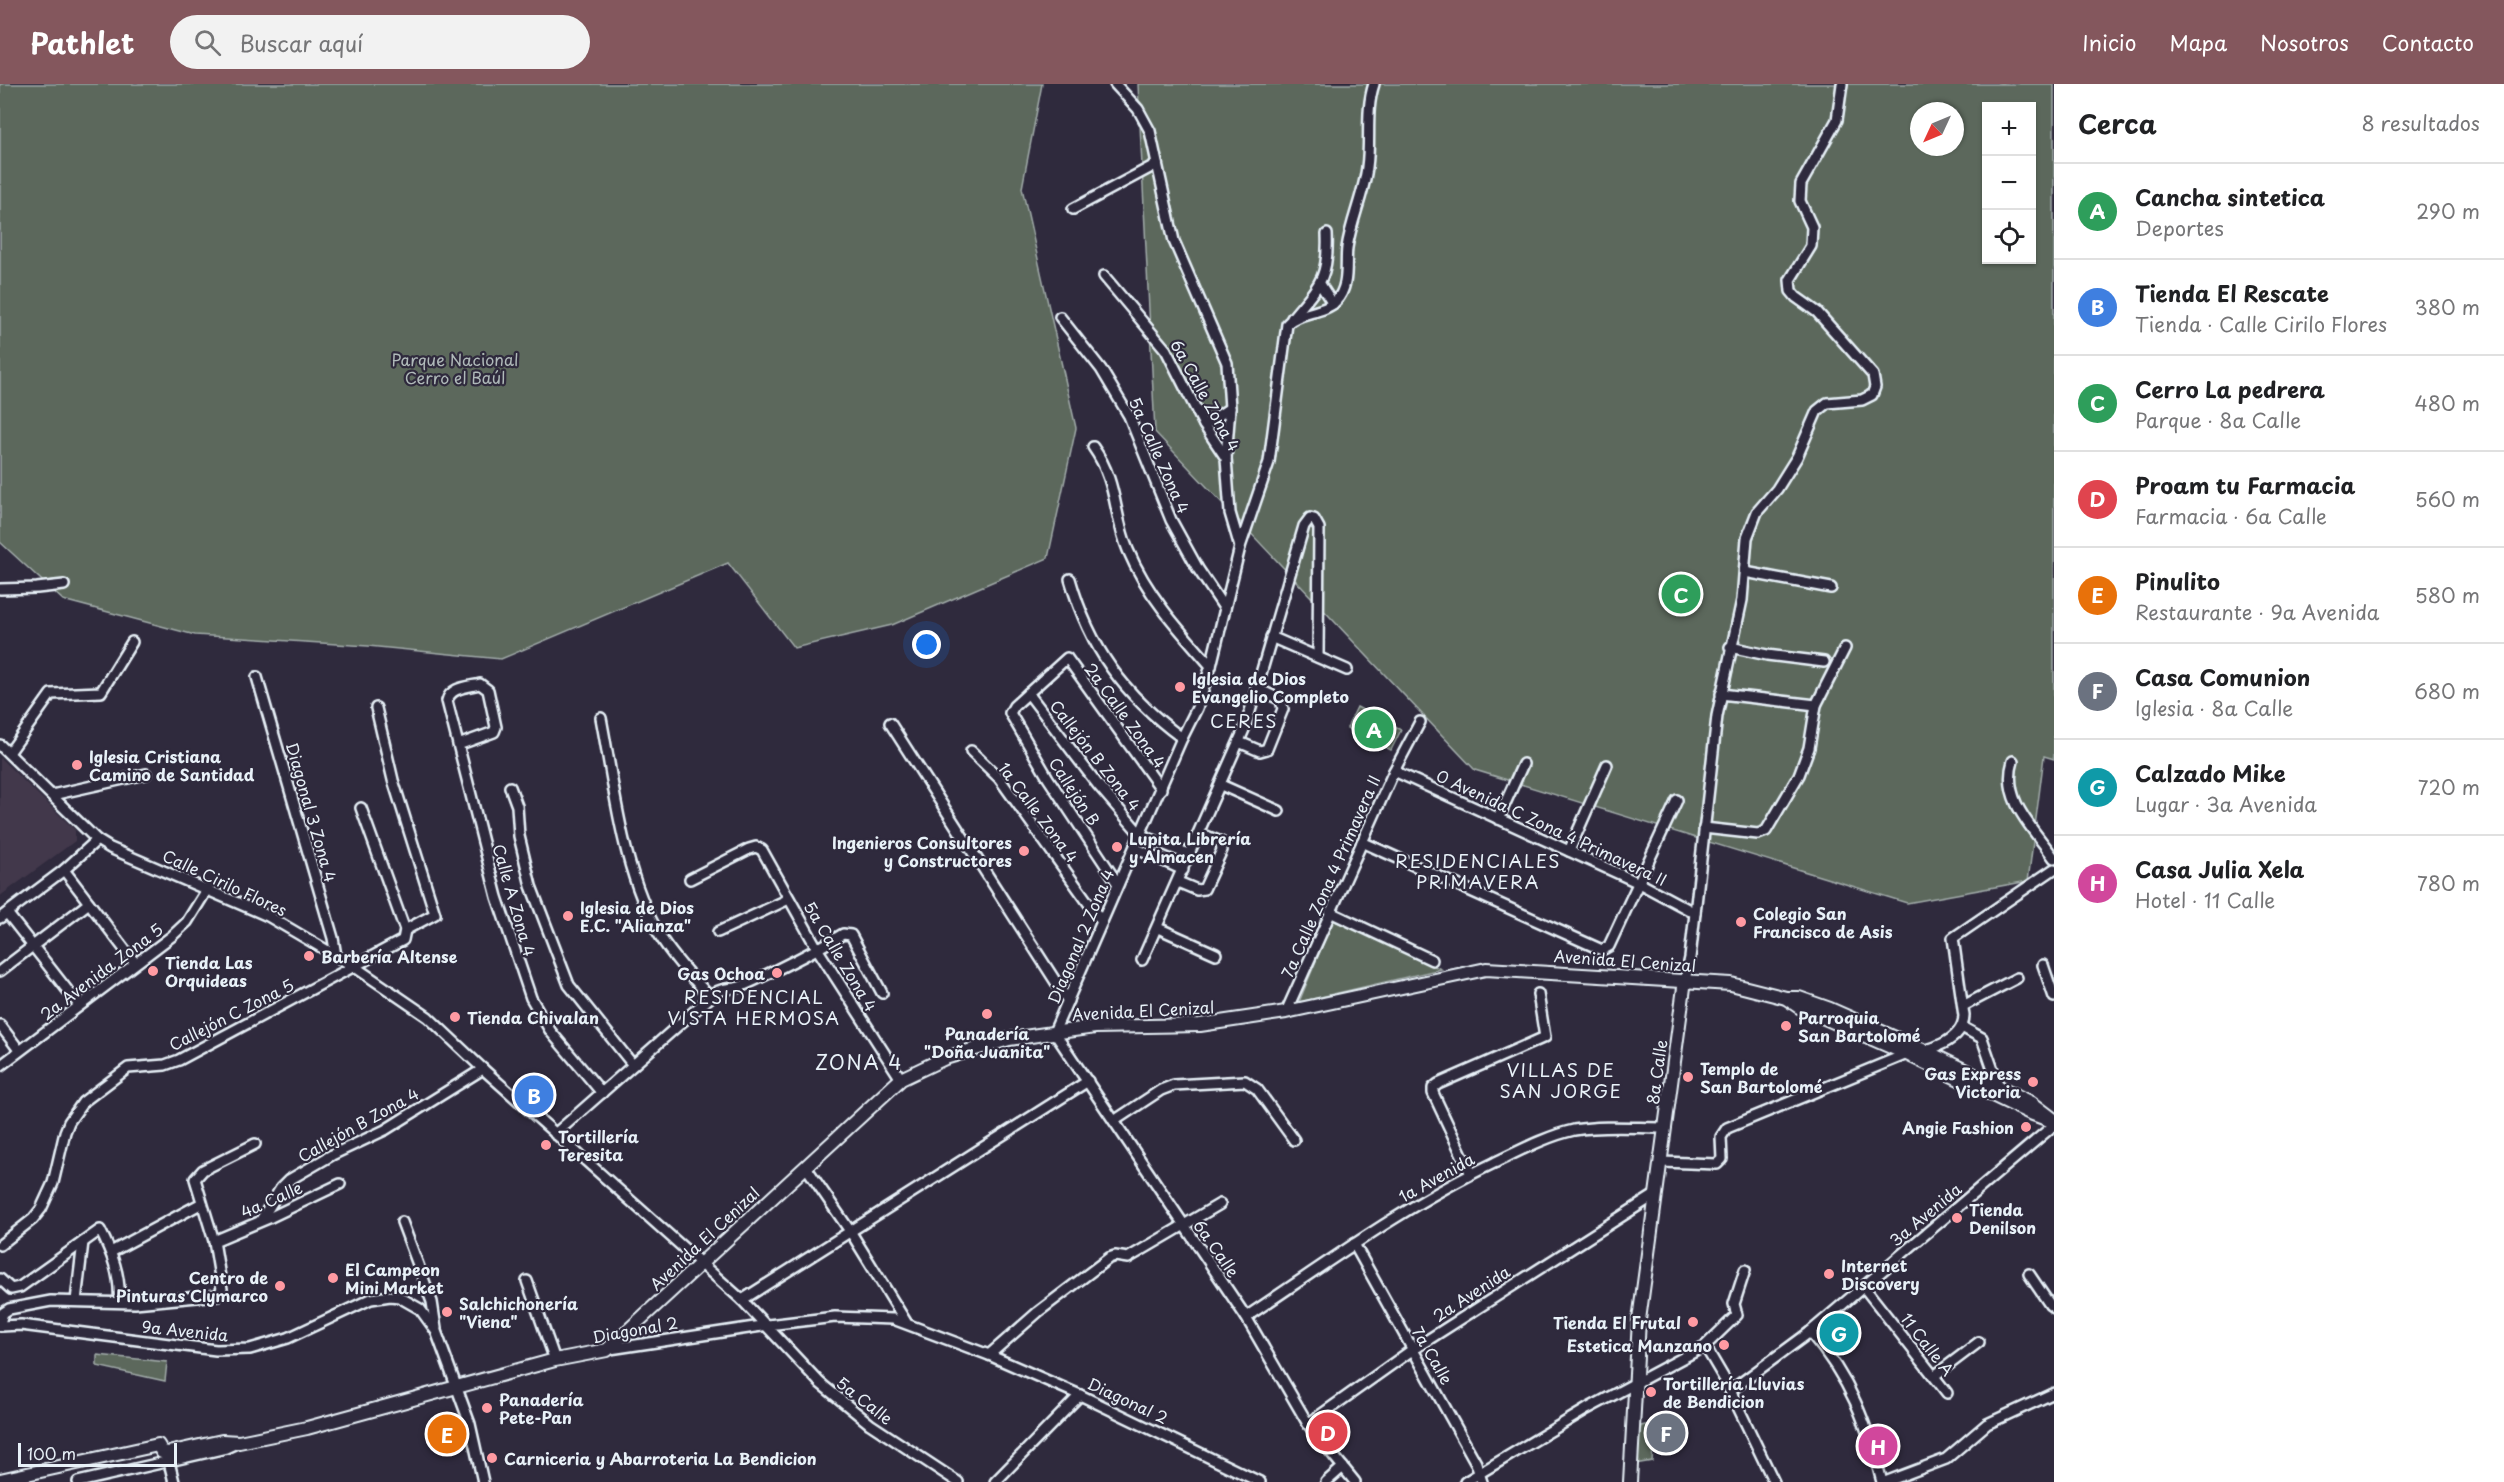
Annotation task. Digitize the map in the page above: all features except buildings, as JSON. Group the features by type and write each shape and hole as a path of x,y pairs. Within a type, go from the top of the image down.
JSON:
{"street":[{"path":"1114,84 1128,97 1144,120 1154,143 1174,241 1227,363 1230,408 1226,458"},
{"path":"1292,318 1333,304 1341,294 1346,278 1347,248 1367,168 1369,103 1374,84"},
{"name":"8a Calle","path":"1630,1482 1639,1320 1685,980 1690,958 1721,694 1742,600 1747,538 1756,513 1776,489 1797,457 1817,411 1827,403 1862,400 1872,395 1875,387 1873,375 1817,312 1791,291 1790,280 1811,246 1812,227 1800,201 1801,184 1837,120 1842,84"},
{"path":"1073,210 1157,164"},
{"path":"1292,318 1320,284 1325,274 1328,259 1327,234"},
{"name":"6a Calle Zona 4","path":"1104,276 1166,350 1204,425 1226,458 1230,513 1240,547"},
{"path":"1320,284 1333,304"},
{"name":"5a Calle Zona 4","path":"1060,317 1101,369 1129,416 1172,520 1198,569 1225,609"},
{"name":"Diagonal 2 Zona 4","path":"1054,1032 1197,708 1211,666 1240,547 1269,462 1285,330 1292,318"},
{"path":"1204,425 1230,408"},
{"path":"1093,447 1107,470 1128,550 1145,583 1168,619 1211,666"},
{"path":"1142,960 1239,742 1304,526 1310,518 1314,519 1319,528 1318,657"},
{"path":"1745,572 1831,588"},
{"path":"1070,579 1077,604 1110,666 1140,705 1182,738"},
{"path":"0,589 64,585"},
{"path":"1271,638 1347,670"},
{"path":"9,753 51,694 101,692 132,642"},
{"path":"1730,647 1767,655 1824,662"},
{"path":"1704,828 1761,834 1766,831 1803,767 1816,705 1845,648"},
{"name":"2a Calle Zona 4","path":"1028,693 1067,658 1161,789"},
{"name":"Diagonal 3 Zona 4","path":"257,677 336,956"},
{"name":"Calle A Zona 4","path":"458,745 489,735 496,727 488,690 480,684 454,691 449,694 447,701 458,745 497,897 531,998 551,1032 602,1093"},
{"path":"1239,742 1260,751 1267,749 1283,709 1281,700 1256,688"},
{"name":"Callejón B","path":"1028,693 1010,713 1048,778 1118,884"},
{"name":"Callejón B Zona 4","path":"1028,693 1098,785 1141,835"},
{"path":"1721,694 1816,705"},
{"name":"Callejón C Zona 5","path":"0,1245 33,1219 41,1209 53,1183 69,1122 89,1097 128,1068 165,1065 179,1060 399,943 405,933 435,914 393,780 376,708"},
{"path":"601,718 623,835 641,894 653,923 666,944 710,997"},
{"name":"7a Calle Zona 4 Primavera II","path":"1286,1012 1394,771 1420,722"},
{"path":"890,723 1068,1001"},
{"name":"Calle Cirilo Flores","path":"0,745 97,840 110,848 208,888 268,916 354,967 438,1024 483,1069 702,1262 768,1325"},
{"name":"1a Calle Zona 4","path":"971,751 999,778 1102,922"},
{"path":"2013,761 2008,776 2014,802 2054,858"},
{"path":"1498,819 1523,764"},
{"path":"1569,851 1607,765"},
{"name":"0 Avenida C Zona 4 Primavera II","path":"1394,771 1639,883 1695,913"},
{"path":"52,795 146,774"},
{"path":"1221,785 1279,811"},
{"path":"510,788 517,807 519,836 531,886 568,986 633,1065"},
{"path":"1362,842 1598,949 1606,950 1610,946 1677,800"},
{"path":"361,807 405,933"},
{"path":"1178,882 1197,890 1204,889 1222,850 1221,842 1199,833"},
{"path":"1141,835 1190,855"},
{"path":"79,1005 33,946 4,915 64,870 97,840"},
{"name":"5a Calle Zona 4","path":"690,879 749,849 759,847 819,950 901,1079"},
{"path":"1135,848 1183,870"},
{"path":"1660,1162 1717,1164 1722,1159 1721,1137 1728,1128 1907,1054 1925,1051 1954,1035 1962,1027 1963,1006 1953,939 2054,869"},
{"path":"64,870 135,963"},
{"name":"2a Avenida Zona 5","path":"0,1066 181,929 208,888"},
{"path":"718,932 789,899"},
{"path":"0,972 89,903"},
{"path":"1330,912 1432,960"},
{"path":"1158,928 1216,954"},
{"path":"555,1134 720,990 740,987 819,950 843,934 849,934 882,993"},
{"path":"2043,965 2054,997"},
{"name":"Avenida El Cenizal","path":"607,1350 901,1079 956,1055 1009,1039 1095,1027 1200,1025 1286,1012 1456,973 1486,969 1685,980 1731,984 1786,998 1799,998 1830,1009 1925,1051 1997,1091 2030,1113 2054,1122"},
{"path":"1963,1006 2017,978"},
{"path":"1471,1174 1433,1088 1545,1037 1538,994"},
{"name":"Avenida El Cenizal","path":"1786,998 1799,1007 1997,1091"},
{"path":"0,1025 19,1050"},
{"path":"1962,1027 1982,1038 1997,1091"},
{"name":"6a Calle","path":"1054,1032 1246,1317 1308,1424 1355,1482"},
{"name":"Callejón B Zona 4","path":"261,1220 281,1188 289,1180 332,1155 385,1130 483,1069"},
{"path":"742,1300 1088,1081"},
{"path":"1114,1121 1161,1090 1174,1085 1245,1081 1257,1089 1294,1140"},
{"name":"3a Avenida","path":"1730,1391 1810,1332 2054,1122"},
{"name":"1a Avenida","path":"1246,1317 1354,1244 1471,1174 1512,1154 1571,1131 1595,1128 1665,1128"},
{"path":"0,1324 3,1313 15,1306 76,1301 135,1304 218,1295 222,1289 213,1241 195,1179 199,1172 255,1144"},
{"path":"806,1167 850,1231 906,1322"},
{"name":"4a Calle","path":"213,1241 271,1217 340,1184"},
{"name":"2a Avenida","path":"1308,1424 1412,1350 1655,1195"},
{"path":"111,1252 202,1203"},
{"path":"989,1355 1038,1312 1109,1258 1115,1256 1128,1258 1220,1204"},
{"path":"402,1222 432,1302 436,1331"},
{"path":"0,1279 11,1289 20,1287 100,1230 111,1252 118,1281 119,1302"},
{"path":"76,1301 83,1242"},
{"name":"7a Calle","path":"1354,1244 1476,1463 1481,1478"},
{"path":"1465,1482 1481,1478 1587,1409 1705,1346 1737,1315 1734,1304 1745,1270"},
{"path":"2029,1274 2054,1308"},
{"path":"527,1281 555,1360"},
{"name":"11 Calle A","path":"1863,1286 1947,1393"},
{"name":"9a Avenida","path":"0,1324 216,1350 250,1349 288,1338 361,1303 390,1296 413,1304 427,1316 436,1331 473,1434 483,1482"},
{"name":"Diagonal 2","path":"0,1480 158,1446 165,1453 222,1442 239,1442 307,1428 555,1360 607,1350 768,1325 856,1317 906,1322 989,1355 1080,1395 1260,1482"},
{"name":"5a Calle","path":"768,1325 820,1383 846,1406 958,1482"},
{"path":"1810,1332 1837,1365 1855,1398 1883,1482 1946,1459 1987,1424 2054,1393"},
{"path":"1934,1376 1979,1342"},
{"path":"1705,1346 1730,1391 1774,1482"},
{"path":"995,1482 1080,1395"},
{"path":"78,1482 226,1448 239,1442"},
{"path":"169,1462 174,1482"},
{"path":"1326,1482 1344,1467"}],"shaded area":[{"path":"0,758 75,830 75,841 0,896"}],"green space":[{"name":"Parque Nacional Cerro el Baúl","path":"0,84 1042,84 1022,188 1076,428 1048,558 892,625 794,648 728,563 501,659 368,646 195,635 63,600 0,542"},
{"path":"1138,84 2054,84 2054,759 2044,756 2028,881 1907,903 1475,770 1155,432"},
{"path":"1357,707 1401,730 1391,750 1347,728"},
{"path":"1333,920 1441,969 1299,1002"},
{"path":"97,1355 167,1362 165,1381 97,1366"},
{"path":"1655,1423 1652,1461 1634,1464 1641,1426"}],"place":[{"name":"Cerro La pedrera","path":"1681,594"},
{"name":"Iglesia de Dios Evangelio Completo","path":"1180,687"},
{"name":"Cancha sintetica","path":"1374,729"},
{"name":"Iglesia Cristiana Camino de Santidad","path":"77,765"},
{"name":"Lupita Librería y Almacen","path":"1117,847"},
{"name":"Ingenieros Consultores y Constructores","path":"1024,851"},
{"name":"Iglesia de Dios E.C. \"Alianza\"","path":"568,916"},
{"name":"Colegio San Francisco de Asis","path":"1741,922"},
{"name":"Barbería Altense","path":"309,956"},
{"name":"Tienda Las Orquideas","path":"153,971"},
{"name":"Gas Ochoa","path":"777,973"},
{"name":"Panadería \"Doña Juanita\"","path":"987,1014"},
{"name":"Tienda Chivalan","path":"455,1017"},
{"name":"Parroquia San Bartolomé","path":"1786,1026"},
{"name":"Templo de San Bartolomé","path":"1688,1077"},
{"name":"Gas Express Victoria","path":"2033,1082"},
{"name":"Tienda El Rescate","path":"534,1095"},
{"name":"Angie Fashion","path":"2026,1127"},
{"name":"Tortillería Teresita","path":"546,1145"},
{"name":"Tienda Denilson","path":"1957,1218"},
{"name":"Internet Discovery","path":"1829,1274"},
{"name":"El Campeon Mini Market","path":"333,1278"},
{"name":"Centro de Pinturas Clymarco","path":"280,1286"},
{"name":"Salchichonería \"Viena\"","path":"447,1312"},
{"name":"Tienda El Frutal","path":"1693,1322"},
{"name":"Calzado Mike","path":"1839,1333"},
{"name":"Estetica Manzano","path":"1724,1345"},
{"name":"Tortillería Lluvias de Bendicion","path":"1651,1392"},
{"name":"Panadería Pete-Pan","path":"487,1408"},
{"name":"Proam tu Farmacia","path":"1328,1432"},
{"name":"Casa Comunion","path":"1666,1433"},
{"name":"Pinulito","path":"447,1434"},
{"name":"Casa Julia Xela","path":"1878,1446"},
{"name":"Carniceria y Abarroteria La Bendicion","path":"492,1458"}],"district":[{"name":"CERES","path":"1244,720"},
{"name":"RESIDENCIALES PRIMAVERA","path":"1478,870"},
{"name":"RESIDENCIAL VISTA HERMOSA","path":"754,1006"},
{"name":"ZONA 4","path":"859,1062"},
{"name":"VILLAS DE SAN JORGE","path":"1561,1079"}]}
